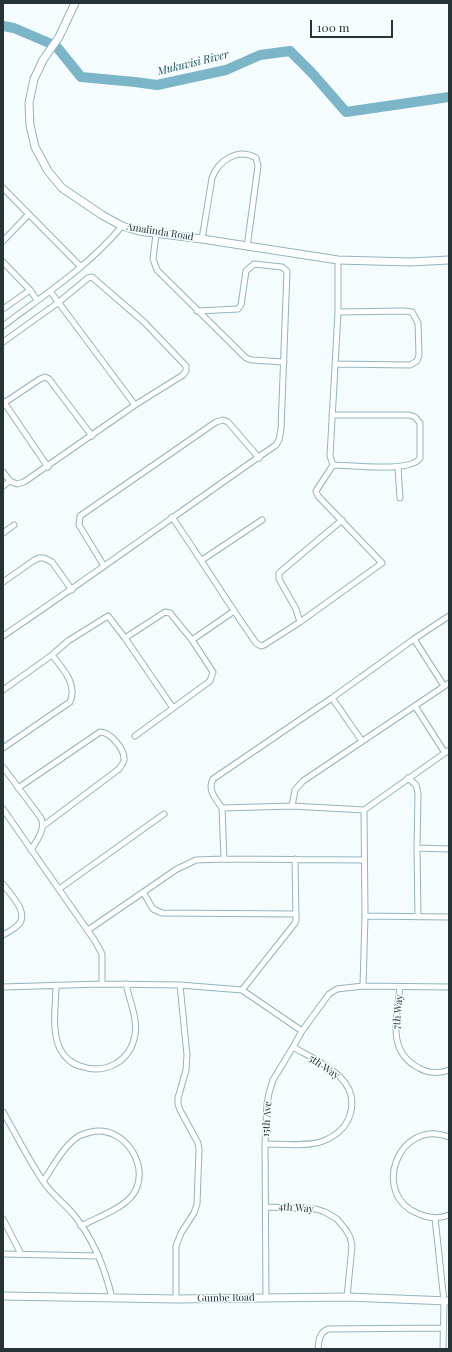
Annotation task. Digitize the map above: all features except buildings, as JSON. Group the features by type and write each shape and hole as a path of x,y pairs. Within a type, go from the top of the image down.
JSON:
{"street":[{"name":"Amalinda Road","path":"75,3 59,37 43,60 34,79 29,103 30,125 35,147 48,172 62,188 102,215 122,226 139,231 338,260 410,262 449,260"},
{"path":"202,239 214,172 226,159 245,154 256,158 258,166 247,247"},
{"path":"3,188 81,267"},
{"path":"3,241 29,214"},
{"path":"3,326 81,267 108,243 122,226"},
{"path":"156,234 153,259 157,270 197,311 246,358 252,360 284,362"},
{"path":"333,465 330,456 336,364 338,260"},
{"path":"3,262 30,290 37,300"},
{"path":"3,636 72,590 276,446 281,429 287,272 284,268 255,264 251,265 246,272 241,305 238,309 197,311"},
{"path":"3,342 88,278 92,277 144,322 186,366 186,371 183,375 135,405 48,467 24,482 17,484 10,481 3,472"},
{"path":"3,309 30,290"},
{"path":"50,291 135,405"},
{"path":"336,364 410,365 417,361 419,355 418,323 412,312 338,312"},
{"path":"48,467 4,402 45,377 49,379 92,436"},
{"path":"332,415 409,414 415,417 420,423 420,458 414,463 398,467 333,465"},
{"path":"104,566 79,525 80,516 216,422 223,420 228,422 259,458"},
{"path":"172,518 202,560 234,611 256,642 261,646 300,622 382,563 318,496 316,491 333,465"},
{"path":"398,467 400,498"},
{"path":"3,486 10,481"},
{"path":"202,560 262,520"},
{"path":"300,622 296,609 279,579 279,574 342,520"},
{"path":"3,533 14,525"},
{"path":"3,582 33,561 44,558 52,562 72,590"},
{"path":"192,640 234,611"},
{"path":"125,638 165,612 170,613 176,618 213,672 213,677 210,681 135,736"},
{"path":"3,690 52,655 68,641 108,616 173,708"},
{"path":"224,859 222,808 211,791 210,786 213,779 449,616"},
{"path":"292,806 295,790 298,786 362,741 447,685 414,639"},
{"path":"3,748 70,702 72,692 70,680 52,655"},
{"path":"332,698 362,741"},
{"path":"222,808 292,806 364,810 447,751 415,706"},
{"path":"18,788 100,732 105,732 110,735 119,746 124,755 124,761 119,769 43,826"},
{"path":"3,767 41,818 43,826 41,833 31,850"},
{"path":"408,778 416,785 418,793 418,917"},
{"path":"3,809 88,930 102,954 102,984"},
{"path":"363,986 365,916 364,810"},
{"path":"58,889 164,814"},
{"path":"417,848 449,849"},
{"path":"88,930 177,869 191,862 224,859 364,860"},
{"path":"242,990 293,927 296,920 295,859"},
{"path":"3,884 20,909 22,915 19,924 3,935"},
{"path":"143,892 153,909 162,913 296,914"},
{"path":"365,916 449,917"},
{"path":"3,987 126,984 180,985 242,990 302,1031"},
{"path":"56,985 56,1036 60,1049 65,1057 75,1065 88,1069 101,1069 114,1065 124,1057 132,1046 135,1033 134,1020 126,984"},
{"path":"176,1299 176,1246 181,1233 198,1204 199,1150 198,1143 178,1104 178,1098 186,1070 187,1055 180,985"},
{"name":"15th Ave","path":"266,1298 265,1144 269,1093 273,1080 302,1031 329,994 334,990 363,986 449,987"},
{"name":"7th Way","path":"400,987 396,1032 397,1042 402,1054 409,1062 423,1070 444,1072 449,1070"},
{"name":"5th Way","path":"265,1144 312,1144 322,1142 341,1130 348,1123 352,1109 351,1094 346,1084 340,1076 329,1067 293,1047"},
{"path":"3,1112 43,1181 81,1226 98,1256 108,1280 112,1298"},
{"path":"43,1181 68,1145 81,1135 97,1131 107,1131 126,1142 132,1150 140,1170 136,1190 124,1203 81,1226"},
{"path":"449,1137 434,1134 413,1140 404,1147 398,1156 394,1166 393,1177 399,1197 406,1206 414,1212 435,1218 449,1215"},
{"name":"4th Way","path":"266,1206 316,1209 337,1219 350,1237 352,1246 347,1297"},
{"path":"435,1218 446,1301 443,1328 443,1349"},
{"path":"3,1219 21,1254"},
{"path":"3,1254 98,1256"},
{"name":"Gumbe Road","path":"3,1296 176,1299 347,1297 446,1301"},
{"path":"318,1349 320,1335 323,1331 328,1329 443,1328"}],"waterway":[{"name":"Mukuvisi River","path":"3,26 14,28 56,46 81,77 157,85 226,70 260,55 290,51 312,73 346,112 449,97"}]}
